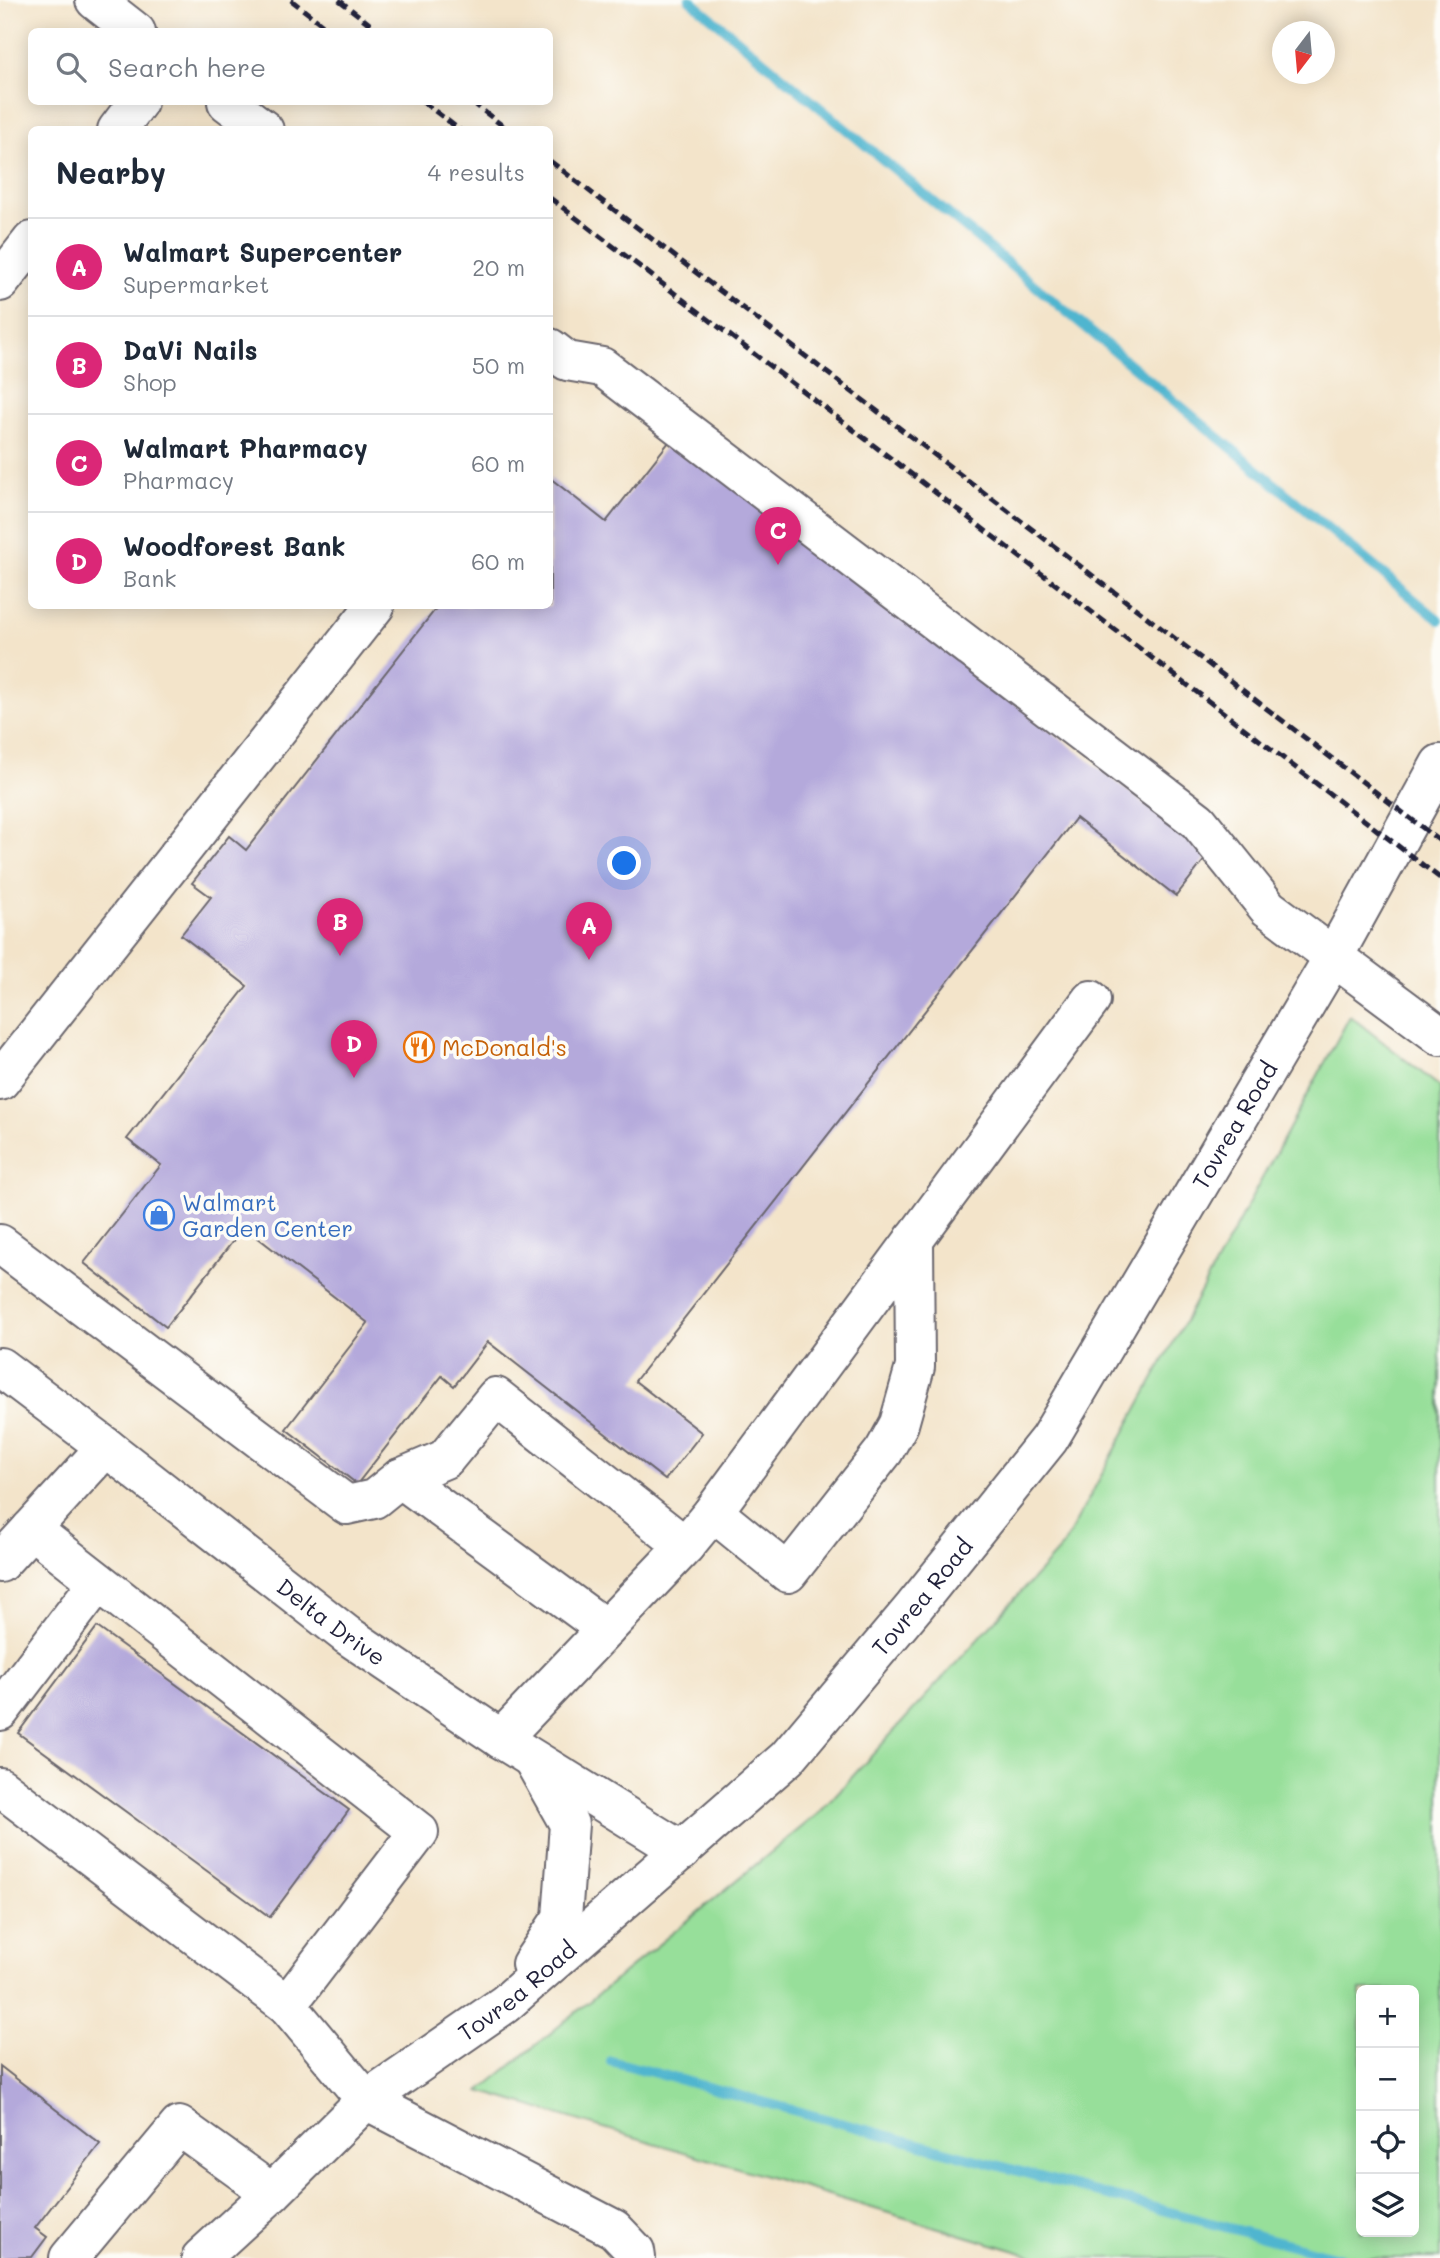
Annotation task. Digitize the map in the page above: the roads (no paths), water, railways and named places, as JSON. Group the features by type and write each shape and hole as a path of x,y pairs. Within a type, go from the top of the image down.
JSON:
{"street":[{"path":"95,0 131,28"},
{"path":"120,126 136,105"},
{"path":"231,105 259,126"},
{"path":"0,282 28,246"},
{"path":"555,364 602,368 1198,821 1268,908 1440,1036"},
{"path":"0,1081 373,609"},
{"name":"Tovrea Road","path":"201,2258 272,2193 366,2100 505,2004 787,1758 914,1607 1049,1439 1334,956 1440,764"},
{"path":"505,2004 562,1918 569,1824 517,1748 606,1629 685,1546 713,1511 1091,1000"},
{"path":"713,1511 788,1573 884,1451 899,1424 915,1367 915,1239"},
{"path":"0,1244 346,1505 374,1499 400,1478 445,1459 496,1397 685,1546"},
{"name":"Delta Drive","path":"0,1367 347,1636 517,1748 682,1851"},
{"path":"0,1563 106,1447"},
{"path":"400,1478 606,1629"},
{"path":"31,1529 419,1832 287,2005"},
{"path":"0,1711 98,1582"},
{"path":"0,1787 287,2005 366,2100 614,2229 635,2250 636,2258"},
{"path":"69,2258 179,2126 272,2193"}],"waterway":[{"path":"690,0 1439,620"},
{"path":"611,2061 1340,2258"}],"railway":[{"path":"291,0 327,28"},
{"path":"339,0 375,28"},
{"path":"427,105 455,126"},
{"path":"476,105 503,126"},
{"path":"553,163 1440,841"},
{"path":"553,200 1440,878"}],"place":[{"name":"Walmart Pharmacy","path":"778,565"},
{"name":"DaVi Nails","path":"340,956"},
{"name":"Walmart Supercenter","path":"589,960"},
{"name":"McDonald's","path":"419,1047"},
{"name":"Woodforest Bank","path":"354,1078"},
{"name":"Walmart Garden Center","path":"159,1215"}]}
